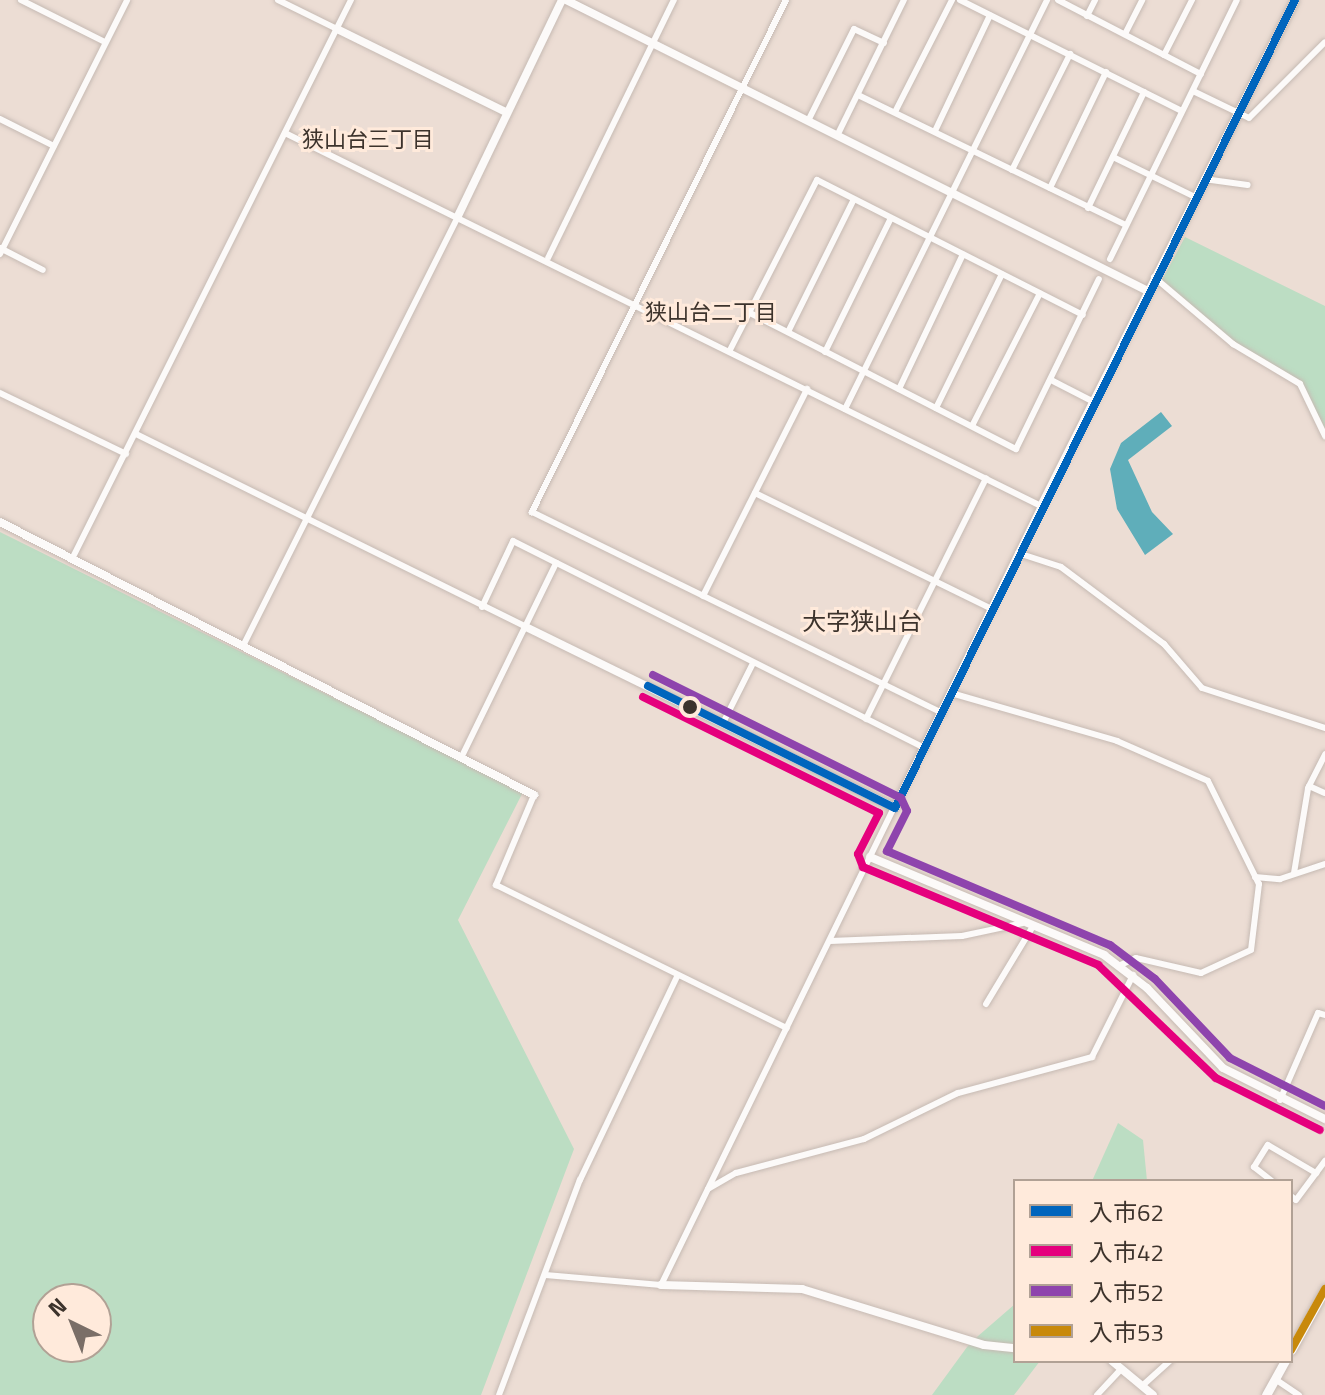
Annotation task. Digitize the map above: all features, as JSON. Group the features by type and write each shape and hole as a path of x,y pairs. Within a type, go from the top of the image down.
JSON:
{"main road":[{"path":"1293,1346 1325,1289"},
{"path":"1266,1395 1284,1363"}],"street":[{"path":"21,0 105,42"},
{"path":"43,270 1,251 127,0"},
{"path":"278,0 506,112"},
{"path":"72,559 351,0"},
{"path":"243,646 564,0 1146,290"},
{"path":"548,258 674,0"},
{"path":"786,0 532,512 942,713"},
{"path":"837,136 904,0"},
{"path":"895,112 952,0"},
{"path":"960,0 1182,111"},
{"path":"845,409 1047,0"},
{"path":"1058,0 1201,74"},
{"path":"1087,16 1095,0"},
{"path":"1125,34 1142,0"},
{"path":"1164,55 1192,0"},
{"path":"1110,259 1237,0"},
{"path":"661,1285 1146,290 1295,0"},
{"path":"935,131 990,15"},
{"path":"808,121 854,29 884,43"},
{"path":"1193,91 1249,118 1325,42"},
{"path":"1012,170 1070,54"},
{"path":"1050,188 1106,72"},
{"path":"1088,208 1144,92"},
{"path":"858,95 1126,225"},
{"path":"0,119 54,146"},
{"path":"285,133 548,258 1041,506"},
{"path":"1113,157 1195,197"},
{"path":"1204,179 1248,185"},
{"path":"730,350 817,180 1083,315"},
{"path":"788,332 854,199"},
{"path":"825,352 891,218"},
{"path":"899,389 963,254"},
{"path":"936,408 1002,274"},
{"path":"1154,277 1233,344 1300,384 1325,436"},
{"path":"750,313 1016,449 1099,279"},
{"path":"972,426 1040,293"},
{"path":"1051,380 1092,401"},
{"path":"703,596 807,389"},
{"path":"0,393 126,454"},
{"path":"136,434 895,808"},
{"path":"866,719 986,478"},
{"path":"755,493 992,609"},
{"path":"0,522 534,795 493,883 677,977 787,1028"},
{"path":"482,607 513,541 925,748"},
{"path":"1018,553 1061,567 1164,644 1202,688 1325,728"},
{"path":"462,756 556,563"},
{"path":"723,723 753,663"},
{"path":"951,693 1198,773 1255,877 1255,940 1244,958 1201,973 1136,958 1120,965"},
{"path":"1294,873 1309,786 1325,754"},
{"path":"1309,786 1325,793"},
{"path":"870,857 1120,965 1211,1058 1280,1100 1325,1119"},
{"path":"1255,877 1294,873 1325,864"},
{"path":"830,941 962,936 1028,925"},
{"path":"986,1004 1028,925"},
{"path":"707,1190 736,1173 864,1139 958,1093 1092,1057 1133,975"},
{"path":"499,1395 598,1138 677,977"},
{"path":"1280,1100 1325,1006"},
{"path":"1269,1179 1254,1167 1268,1145 1316,1173"},
{"path":"1293,1198 1296,1200 1325,1161"},
{"path":"545,1275 661,1285 802,1289 984,1345 1013,1348"},
{"path":"1114,1363 1153,1395"},
{"path":"1142,1386 1168,1363"},
{"path":"1097,1395 1121,1369"},
{"path":"1275,1379 1299,1395"}],"green space":[{"path":"1185,237 1325,306 1325,429 1301,383 1233,343 1162,280"},
{"path":"0,532 523,792 458,920 574,1149 481,1395 0,1395"},
{"path":"1118,1123 1143,1140 1147,1179 1093,1179"},
{"path":"1013,1306 1013,1363 1038,1363 1014,1395 932,1395 970,1343"}],"water":[{"path":"1161,412 1172,426 1128,460 1152,512 1173,534 1145,555 1117,509 1110,469 1121,443"}],"transit line":[{"name":"入市62","path":"648,686 895,808 1295,0"},
{"name":"入市52","path":"653,675 901,798 907,811 887,851 1110,945 1155,979 1230,1058 1325,1106"},
{"name":"入市42","path":"643,697 879,813 858,854 863,867 1098,965 1216,1078 1320,1130"},
{"name":"入市53","path":"1293,1346 1325,1289"}],"district":[{"name":"狭山台三丁目","path":"368,140"},
{"name":"狭山台二丁目","path":"711,313"},
{"name":"大字狭山台","path":"862,622"}]}
